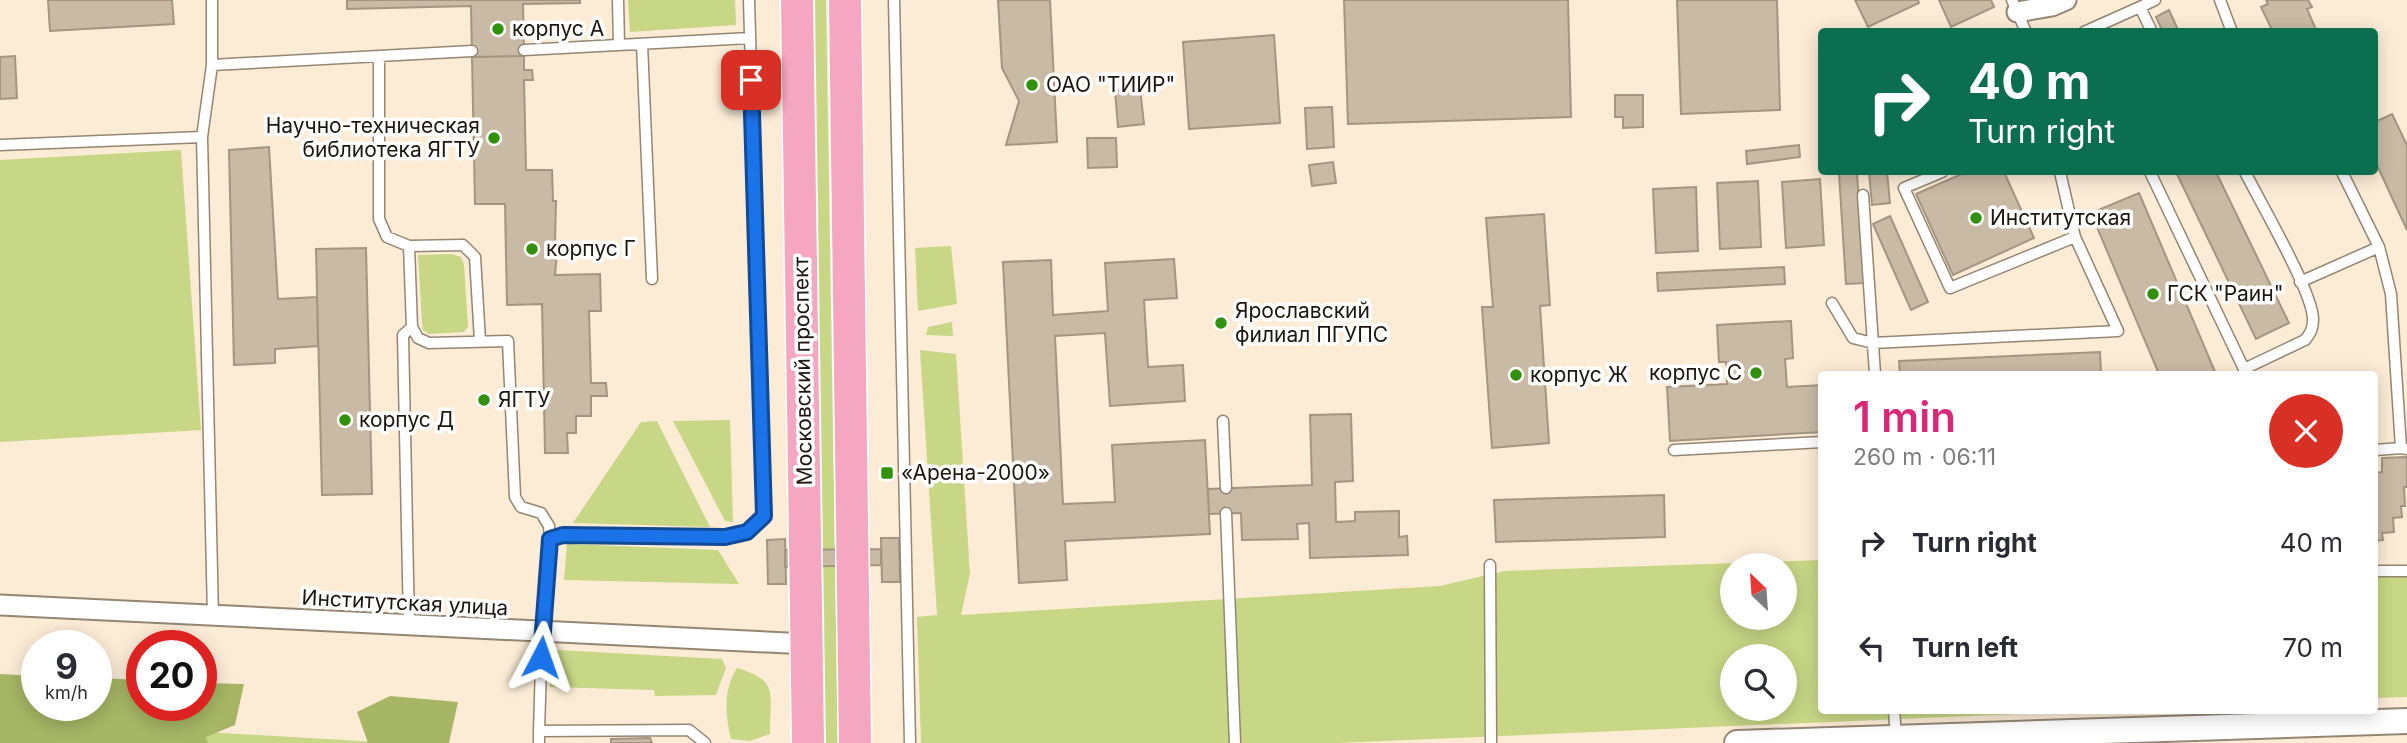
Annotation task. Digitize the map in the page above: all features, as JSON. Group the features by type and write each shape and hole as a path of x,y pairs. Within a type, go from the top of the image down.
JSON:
{"main road":[{"name":"Московский проспект","path":"797,0 808,743"},
{"path":"845,0 855,743"}],"street":[{"path":"2015,6 2066,0"},
{"name":"Институтская улица","path":"0,605 807,644"},
{"path":"1737,743 1896,738 2128,736 2407,721"}],"lane":[{"path":"212,0 212,65 202,137 213,616"},
{"path":"618,0 619,45"},
{"path":"550,539 563,535 725,537 747,532 764,516 749,0"},
{"path":"894,0 910,743"},
{"path":"2093,28 2155,0"},
{"path":"2220,0 2230,28"},
{"path":"2015,6 2024,28"},
{"path":"2140,7 2150,28"},
{"path":"524,50 750,38"},
{"path":"642,44 652,279"},
{"path":"212,65 472,51"},
{"path":"379,58 379,219 387,237 409,246 463,245 470,248 475,257 480,341"},
{"path":"0,145 202,137"},
{"path":"1935,175 1904,188 1950,288 2075,237"},
{"path":"1832,303 1853,338 1873,343 2118,331 2075,237 2061,175"},
{"path":"2151,175 2244,369 2305,340 2311,332 2311,306 2246,175"},
{"path":"2343,175 2379,247 2391,294 2404,449 2378,450"},
{"path":"1863,195 1875,371"},
{"path":"409,246 412,327 418,338 429,343 508,341 515,497 521,507 541,513 549,526 539,743"},
{"path":"2300,282 2379,247"},
{"path":"409,626 403,335 412,327"},
{"path":"1223,421 1226,488"},
{"path":"1674,450 1818,442"},
{"path":"1226,513 1235,743"},
{"path":"1490,565 1491,743"},
{"path":"2378,571 2407,571"},
{"path":"1894,714 1896,738"},
{"path":"540,731 689,730 705,743"}],"green space":[{"path":"628,0 735,0 736,25 630,32"},
{"path":"815,0 826,0 838,743 826,743"},
{"path":"181,150 201,430 0,442 0,160"},
{"path":"951,246 957,304 918,311 915,248"},
{"path":"452,254 461,257 464,264 468,327 464,332 429,334 423,330 418,255"},
{"path":"952,322 953,336 926,335 928,327"},
{"path":"920,350 956,354 970,574 961,615 1440,586 1504,571 1720,564 1720,630 1797,630 1797,561 1818,560 1818,714 2018,714 1337,743 921,743 917,617 937,615"},
{"path":"730,420 733,522 725,521 673,421"},
{"path":"657,421 710,527 573,523 641,422"},
{"path":"567,544 718,550 739,584 564,580"},
{"path":"2378,575 2407,575 2407,697 2378,698"},
{"path":"558,650 722,659 726,668 716,695 655,696 654,690 550,687 549,668"},
{"path":"737,668 761,678 770,691 770,734 750,741 731,739 729,730 727,694"},
{"path":"0,674 21,675 21,721 112,721 112,679 126,679 126,721 217,721 217,683 244,684 235,725 206,737 208,743 0,743"},
{"path":"390,696 458,702 449,743 368,743 357,712"},
{"path":"0,720 395,743 0,743"}],"building":[{"path":"48,0 172,0 174,24 50,31"},
{"name":"корпус А","path":"347,0 580,0 580,3 523,4 524,56 472,57 471,6 347,9"},
{"name":"ОАО \"ТИИР\"","path":"998,0 1050,0 1057,142 1006,145 1019,101 1002,68"},
{"path":"1344,0 1568,0 1571,117 1348,124"},
{"path":"1677,0 1777,0 1780,110 1681,114"},
{"path":"1855,0 1918,0 1919,3 1868,27"},
{"path":"1939,0 1991,0 1994,7 1951,27"},
{"path":"2266,0 2308,0 2312,7 2307,9 2315,28 2271,28 2261,7 2268,4"},
{"path":"2169,10 2177,28 2161,28 2156,17"},
{"path":"1274,35 1280,123 1189,129 1183,42"},
{"path":"15,56 17,98 0,99 0,57"},
{"name":"корпус Г","path":"524,56 524,70 532,70 533,80 524,80 526,170 552,170 553,201 556,201 555,242 558,242 555,275 600,274 601,311 589,311 591,383 606,383 607,396 591,396 591,416 576,416 576,433 567,433 568,453 545,453 542,304 507,305 505,204 475,204 472,57"},
{"path":"1140,88 1144,124 1118,127 1115,91"},
{"path":"1615,95 1643,95 1643,127 1623,128 1623,117 1615,117"},
{"path":"1332,107 1334,147 1307,149 1305,108"},
{"path":"2392,114 2407,145 2407,230 2378,167 2378,121"},
{"path":"1087,138 1116,138 1117,167 1088,168"},
{"path":"1799,145 1800,157 1747,164 1746,151"},
{"path":"269,147 278,299 317,297 318,346 275,349 275,363 234,365 229,150"},
{"path":"1333,162 1336,183 1312,186 1309,165"},
{"path":"1839,175 1857,175 1864,283 1846,284"},
{"path":"1869,175 1887,175 1890,203 1872,205"},
{"name":"Институтская","path":"1959,175 2005,175 2034,238 1953,275 1916,194"},
{"path":"2177,175 2217,175 2289,323 2256,339"},
{"path":"1820,179 1824,245 1786,248 1782,182"},
{"path":"1758,181 1761,247 1720,249 1717,183"},
{"path":"1696,187 1698,251 1656,253 1653,189"},
{"name":"ГСК \"Раин\"","path":"2139,193 2215,371 2158,371 2091,213"},
{"name":"корпус Ж","path":"1544,214 1550,305 1540,306 1549,443 1492,448 1482,307 1493,307 1486,218"},
{"path":"1890,216 1928,302 1911,310 1873,224"},
{"name":"корпус Д","path":"366,248 372,494 322,495 316,249"},
{"path":"1174,259 1177,298 1144,300 1148,367 1183,365 1185,401 1110,406 1105,333 1055,336 1063,504 1115,502 1112,445 1205,440 1210,534 1065,541 1067,580 1019,583 1003,262 1051,260 1053,315 1108,311 1105,263"},
{"path":"1784,267 1785,284 1658,291 1657,273"},
{"name":"корпус С","path":"1791,321 1793,358 1785,359 1787,387 1818,385 1818,432 1670,441 1667,387 1727,384 1726,362 1719,362 1717,325"},
{"path":"2100,352 2101,371 1900,371 1899,361"},
{"path":"1351,414 1353,481 1335,482 1336,522 1355,521 1355,512 1399,511 1399,537 1407,536 1408,555 1310,558 1309,523 1297,524 1298,539 1242,540 1241,513 1209,514 1208,489 1312,485 1310,415"},
{"path":"2407,457 2407,487 2404,487 2405,506 2401,506 2402,517 2393,518 2394,532 2382,533 2383,540 2378,541 2378,473 2382,472 2382,458"},
{"path":"1664,495 1665,537 1496,542 1494,500"},
{"path":"881,538 899,538 900,582 882,582"},
{"path":"785,539 786,584 768,584 767,540"},
{"path":"881,549 881,565 785,567 785,550"},
{"path":"650,738 652,743 611,743 611,739"}],"place":[{"name":"корпус А","path":"498,29"},
{"name":"ОАО \"ТИИР\"","path":"1032,85"},
{"name":"Научно-техническая библиотека ЯГТУ","path":"494,138"},
{"name":"Институтская","path":"1976,218"},
{"name":"корпус Г","path":"532,249"},
{"name":"ГСК \"Раин\"","path":"2153,294"},
{"name":"Ярославский филиал ПГУПС","path":"1221,323"},
{"name":"корпус С","path":"1756,373"},
{"name":"корпус Ж","path":"1516,375"},
{"name":"ЯГТУ","path":"484,400"},
{"name":"корпус Д","path":"345,420"},
{"name":"«Арена-2000»","path":"887,473"}],"route":[{"path":"541,657 548,593 550,539 563,535 725,537 747,532 764,516 751,80"}]}
